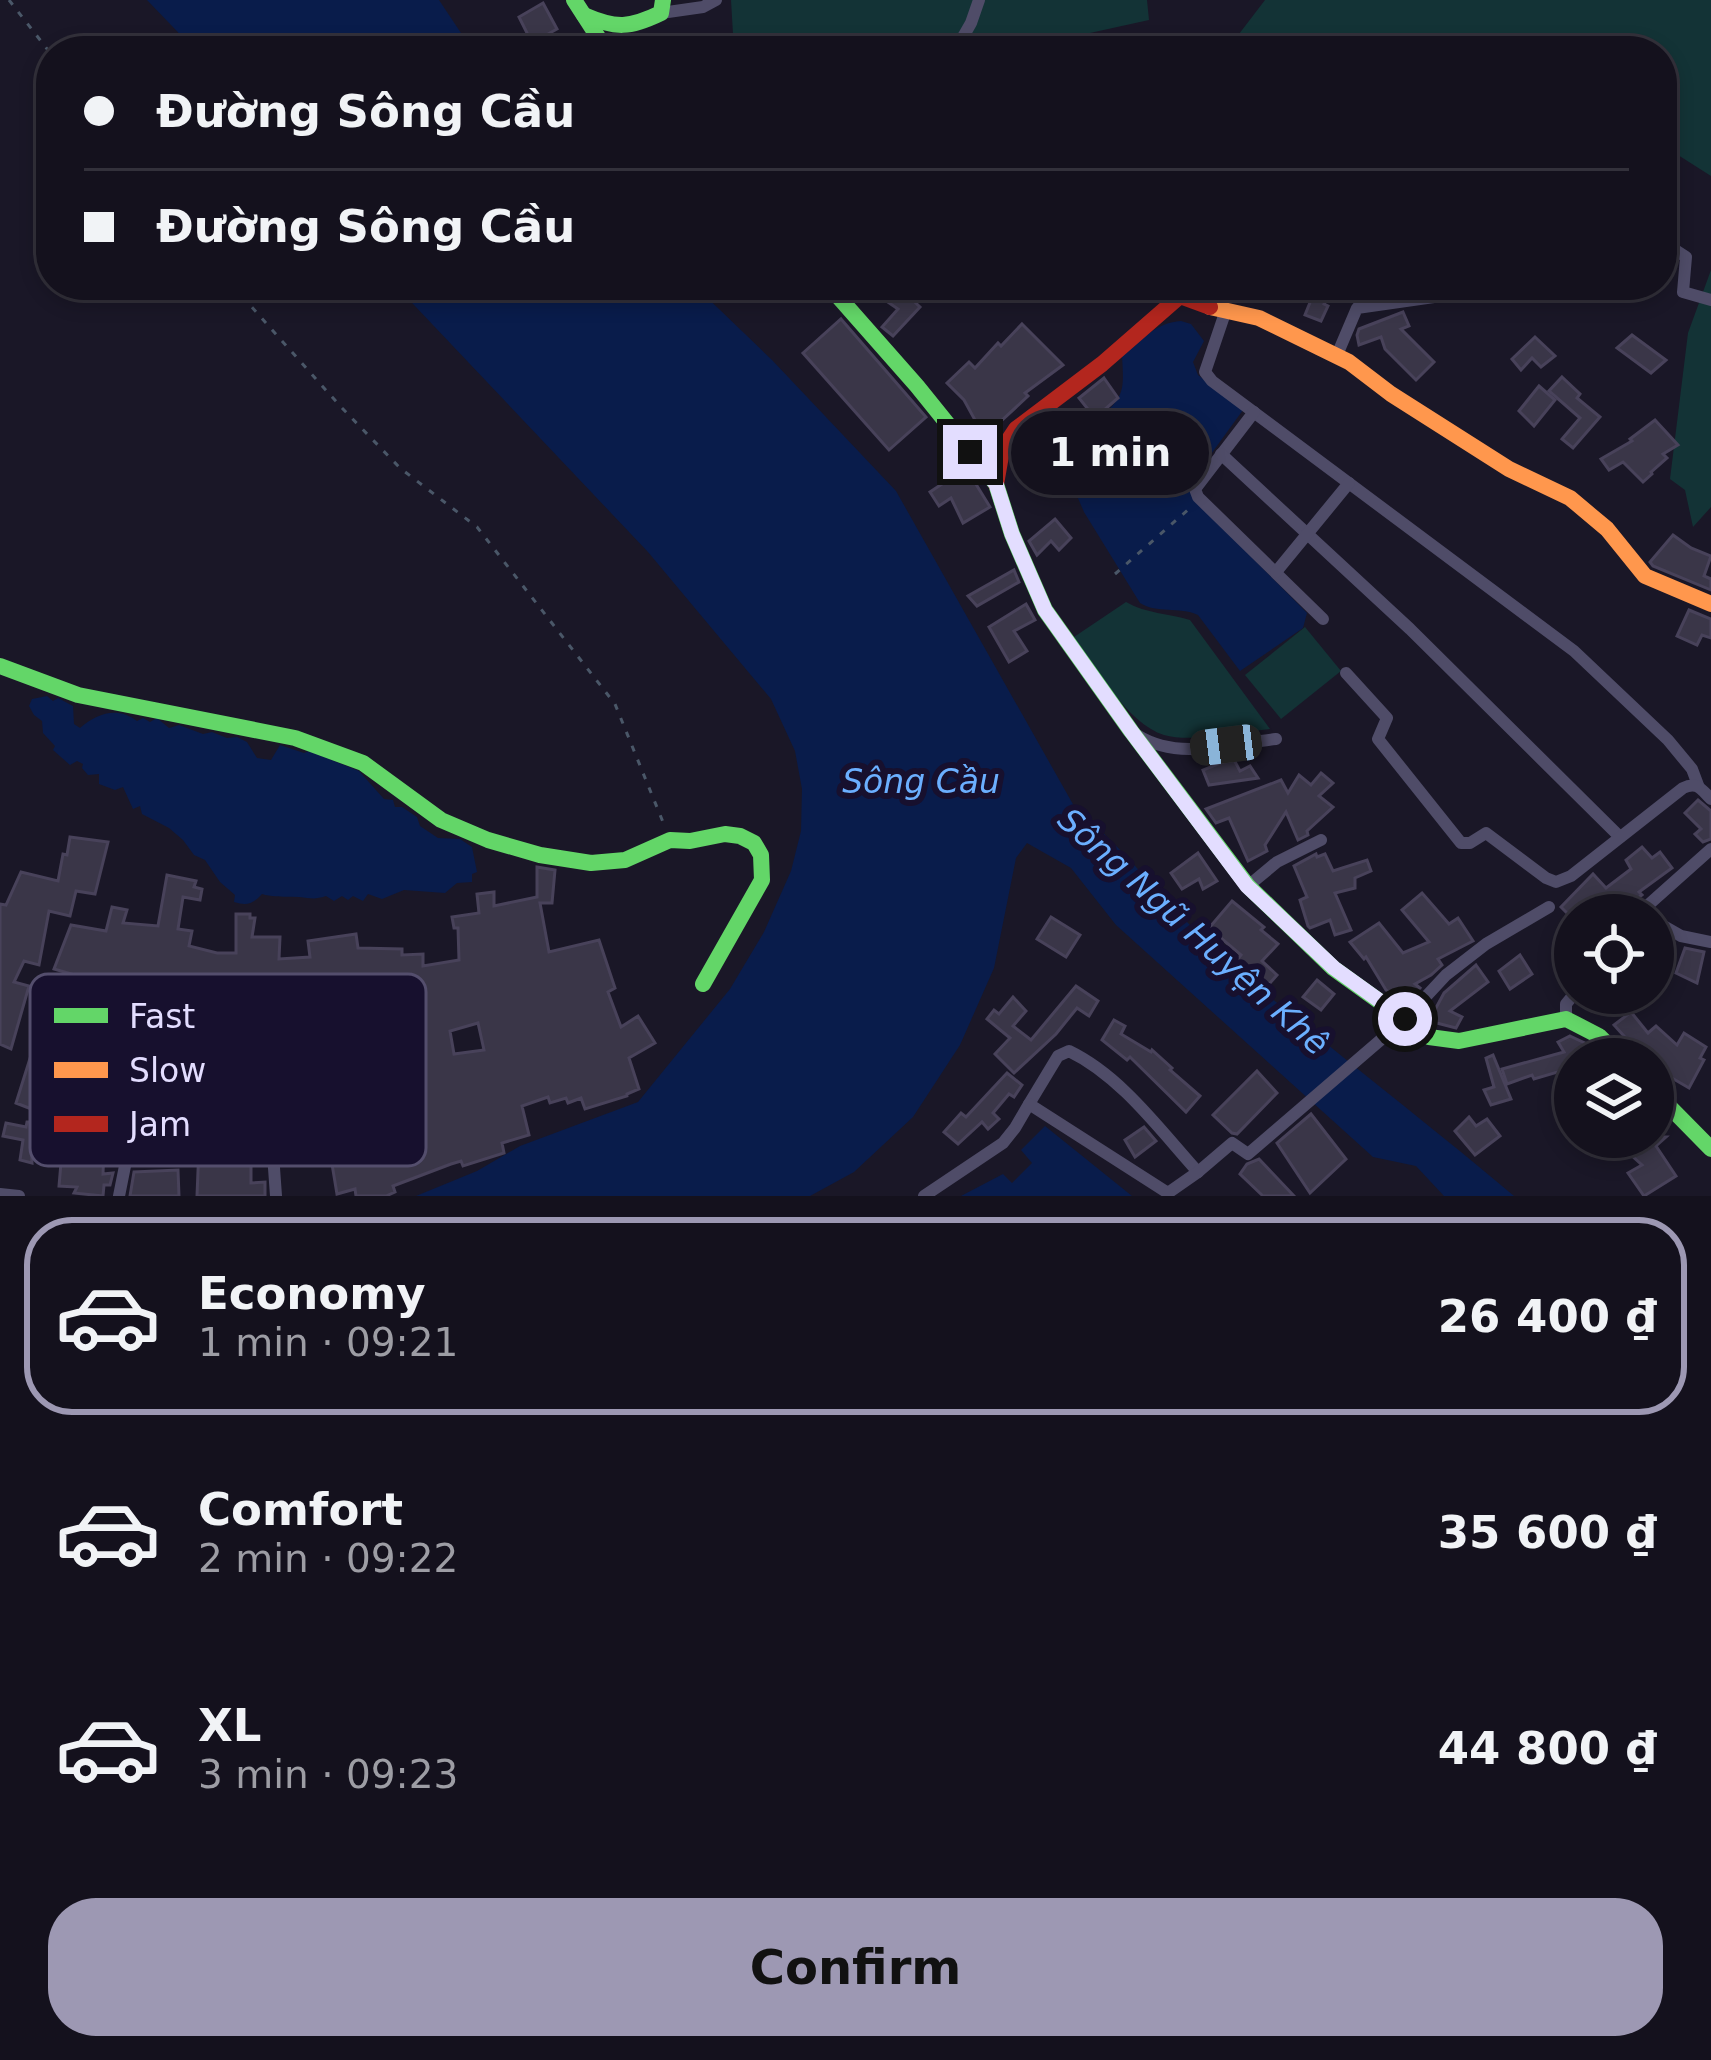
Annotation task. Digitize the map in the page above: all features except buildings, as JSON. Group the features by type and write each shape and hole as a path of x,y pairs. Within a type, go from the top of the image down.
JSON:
{"street":[{"path":"579,8 607,26 627,29 662,7 703,7 716,0"},
{"path":"964,36 979,0"},
{"path":"579,8 597,36"},
{"path":"1677,251 1686,257 1683,292 1711,300"},
{"path":"841,300 996,484 1045,610 1247,886 1397,1026 1459,1041 1567,1019 1601,1038"},
{"path":"996,484 1001,450 1016,429 1102,364 1166,300"},
{"path":"1199,300 1258,318 1337,355 1509,469 1570,498 1607,529 1645,575 1711,604"},
{"path":"1337,355 1357,308 1417,300"},
{"path":"1226,310 1207,361 1205,372 1212,381 1574,651 1668,740 1711,799"},
{"path":"1254,412 1195,489 1323,619"},
{"path":"1222,454 1410,629 1620,837"},
{"path":"1276,572 1349,483"},
{"path":"0,666 78,695 295,738 363,763 441,820 540,855 591,863 625,860 670,840 740,836 754,843 762,880 704,984"},
{"path":"1346,674 1387,718 1380,745 1461,843 1486,833 1546,878 1559,882 1571,876 1683,788 1698,785"},
{"path":"1131,731 1151,744 1171,749 1276,740"},
{"path":"1247,886 1277,862 1321,840"},
{"path":"1666,894 1711,849"},
{"path":"1029,1104 1169,1195 1232,1143 1248,1154 1397,1026 1446,975 1486,944 1549,908"},
{"path":"1674,931 1711,942"},
{"path":"1567,1014 1567,1019"},
{"path":"924,1196 1003,1143 1058,1056 1069,1051 1089,1060 1118,1087 1198,1172"},
{"path":"1674,1111 1711,1149"},
{"path":"119,1196 125,1166"},
{"path":"274,1166 276,1196"},
{"path":"0,1194 19,1196"}],"path":[{"path":"9,0 37,36"},
{"path":"245,300 400,468 477,527 615,704 670,840"},
{"path":"1115,574 1200,499"}],"green space":[{"path":"731,0 1147,0 1149,20 1076,36 733,36"},
{"path":"1265,0 1711,0 1711,176 1677,156 1677,36 1237,36"},
{"path":"1711,270 1711,507 1693,527 1685,490 1670,479 1688,333"},
{"path":"1126,602 1190,620 1270,729 1175,737 1138,719 1113,693 1074,637"},
{"path":"1305,627 1341,671 1281,719 1245,675"}],"water":[{"path":"147,0 439,0 463,36 182,36"},
{"name":"Sông Cầu","path":"409,300 710,300 896,491 1074,806 1216,950 1514,1196 1444,1196 1416,1166 1373,1157 1116,925 1071,868 1027,843 1016,858 994,968 960,1045 913,1117 854,1172 810,1196 416,1196 477,1171 520,1146 638,1102 730,989 764,932 791,871 801,831 802,789 795,751 771,699 648,552"},
{"path":"1181,321 1191,324 1204,341 1193,362 1198,375 1243,410 1190,483 1193,498 1307,613 1303,628 1240,671 1198,615 1140,603 1084,512 1049,432 1072,411 1098,419 1121,392 1122,356 1157,329"},
{"path":"47,696 73,706 74,724 80,728 108,713 137,721 157,718 169,728 179,725 203,734 237,737 247,742 257,758 271,760 280,745 359,771 384,799 417,817 420,826 438,838 460,839 472,847 477,872 472,882 457,883 445,893 404,890 382,899 368,894 363,901 353,896 334,901 326,896 262,894 249,903 234,902 235,895 205,860 169,828 142,814 140,806 133,809 123,787 115,790 99,784 99,774 88,775 83,764 70,765 53,750 42,721 29,706 32,699"},
{"path":"1045,1126 1132,1196 961,1196 1003,1174 1012,1183 1032,1163 1021,1150"}],"traffic: fast":[{"path":"574,0 597,36"},
{"path":"584,15 605,23 631,24 661,13 663,0"},
{"path":"841,300 996,484 1045,610 1248,886 1333,968 1429,1037 1459,1041 1566,1019 1601,1038"},
{"path":"0,666 78,695 295,738 363,763 441,820 540,855 591,863 625,860 670,840 740,836 754,843 761,855 762,880 703,984"},
{"path":"1674,1111 1711,1149"}],"traffic: slow":[{"path":"1210,307 1259,318 1349,362 1509,469 1570,498 1607,529 1645,576 1711,604"}],"traffic: jam":[{"path":"996,484 1002,450 1016,429 1175,300"},
{"path":"1191,300 1210,307"}],"route":[{"path":"970,452 996,484 1045,610 1247,886 1334,968 1405,1019"}],"water label":[{"name":"Sông Ngũ Huyện Khê","path":"1194,931"}]}
